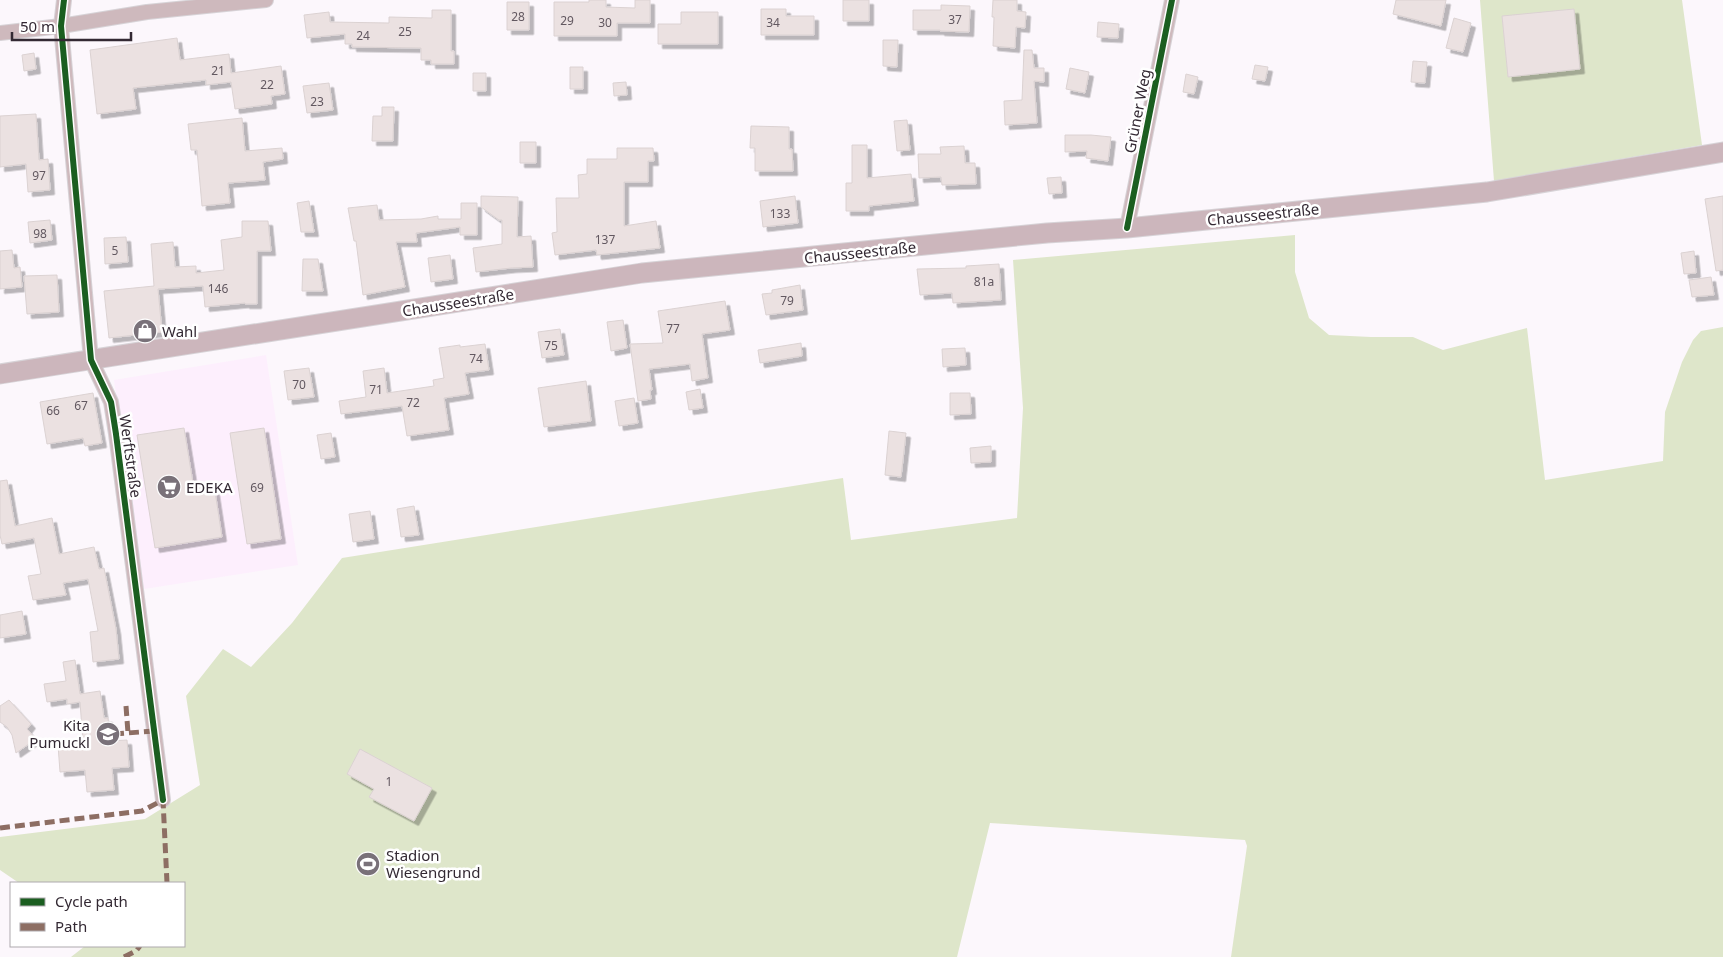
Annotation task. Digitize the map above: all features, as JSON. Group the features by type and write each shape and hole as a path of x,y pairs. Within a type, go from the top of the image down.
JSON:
{"main road":[{"name":"Chausseestraße","path":"0,374 642,273 1487,192 1723,152"}],"street":[{"name":"Werftstraße","path":"64,0 61,26 91,360 111,402 163,800"},
{"path":"0,33 61,26 147,6 266,0"},
{"name":"Grüner Weg","path":"1127,228 1172,0"}],"shaded area":[{"path":"266,355 298,565 144,589 114,380"}],"green space":[{"path":"1480,0 1682,0 1702,145 1494,181"},
{"path":"1295,235 1295,272 1309,318 1329,335 1413,337 1443,350 1527,328 1545,480 1663,461 1665,412 1682,362 1693,340 1701,331 1723,327 1723,957 1231,957 1247,846 1245,840 990,823 957,957 71,957 84,947 185,947 185,882 18,882 0,870 0,837 145,819 200,785 186,696 223,649 251,667 292,623 342,558 843,478 851,540 1017,518 1023,408 1013,260"}],"building":[{"path":"589,0 606,0 606,7 635,8 635,0 650,0 650,23 617,23 617,36 554,36 554,2 589,2"},
{"path":"843,0 869,0 869,21 843,21"},
{"path":"993,0 1017,0 1017,11 1026,12 1025,28 1016,27 1015,48 993,46"},
{"path":"1396,0 1446,0 1441,26 1393,14"},
{"path":"507,2 529,2 529,30 507,30"},
{"path":"941,5 970,6 969,32 913,30 913,10 941,10"},
{"path":"761,9 786,9 786,16 814,16 814,35 761,35"},
{"path":"1574,9 1580,69 1508,77 1502,16"},
{"path":"432,10 451,10 451,51 454,51 454,64 431,64 431,60 421,60 421,48 352,47 352,44 345,44 345,34 307,38 304,15 329,12 330,22 389,23 389,17 432,18"},
{"path":"681,12 718,12 718,44 658,44 658,24 681,24"},
{"path":"1454,18 1471,23 1463,52 1446,48"},
{"path":"1098,22 1119,24 1118,38 1097,37"},
{"path":"177,38 180,60 229,54 231,73 281,66 285,94 271,96 272,104 235,109 231,82 206,85 206,80 133,88 136,109 97,114 90,50"},
{"path":"883,40 898,40 897,67 883,66"},
{"path":"1024,50 1032,50 1034,68 1044,68 1044,82 1034,81 1037,123 1005,125 1004,101 1022,100"},
{"path":"34,53 36,69 24,71 22,55"},
{"path":"1413,61 1427,62 1425,83 1411,82"},
{"path":"1255,65 1268,67 1265,81 1252,79"},
{"path":"570,67 583,67 583,89 570,89"},
{"path":"1070,68 1089,72 1085,93 1066,89"},
{"path":"473,73 486,73 486,91 473,91"},
{"path":"1186,74 1198,77 1194,94 1183,92"},
{"path":"626,82 627,95 614,96 613,83"},
{"path":"329,83 333,110 307,113 303,86"},
{"path":"382,107 394,107 393,141 372,141 373,116 382,116"},
{"path":"36,114 39,160 48,159 50,190 28,192 26,164 0,167 0,116"},
{"path":"242,118 245,151 282,148 283,159 263,162 265,180 228,183 230,203 202,206 197,150 191,150 188,124"},
{"path":"907,120 910,150 897,151 894,121"},
{"path":"751,126 789,127 789,149 792,149 793,171 755,171 755,148 750,148"},
{"path":"1065,135 1111,137 1108,161 1086,158 1087,151 1065,152"},
{"path":"520,142 536,142 536,163 520,163"},
{"path":"852,145 867,145 867,178 911,174 914,201 869,206 869,211 846,211 846,183 852,183"},
{"path":"964,146 965,163 975,163 976,184 942,185 941,177 919,178 918,154 941,154 940,147"},
{"path":"617,148 653,148 654,161 648,161 648,182 624,182 624,226 656,221 660,248 597,255 596,250 555,255 552,233 557,232 556,198 579,198 578,175 587,174 587,159 617,159"},
{"path":"1061,177 1062,193 1049,194 1047,178"},
{"path":"481,196 518,197 517,237 531,236 533,267 476,272 473,248 502,244 502,220 499,220 481,207"},
{"path":"795,196 798,223 763,227 760,201"},
{"path":"1723,196 1723,270 1716,271 1705,199"},
{"path":"309,201 314,232 301,232 297,203"},
{"path":"461,203 477,203 477,235 460,235 460,227 416,233 417,242 396,242 405,287 363,295 356,241 354,241 348,208 377,205 379,220 421,219 438,216 438,219 461,219"},
{"path":"50,220 52,240 30,243 28,222"},
{"path":"242,221 268,221 271,251 257,251 257,304 245,303 205,307 203,286 158,289 162,332 109,338 104,291 154,286 151,244 173,242 175,267 196,266 196,273 224,270 221,240 242,237"},
{"path":"126,237 128,262 105,264 104,238"},
{"path":"12,250 14,268 20,267 22,287 0,289 0,251"},
{"path":"1694,251 1696,273 1684,274 1681,253"},
{"path":"450,255 453,279 431,282 428,258"},
{"path":"303,259 318,259 323,291 302,291"},
{"path":"999,264 1001,300 953,303 952,293 920,295 917,269 966,268 966,266"},
{"path":"57,275 59,312 27,314 24,276"},
{"path":"1711,277 1714,295 1692,297 1689,280"},
{"path":"800,285 803,310 766,315 762,294 772,293 772,290"},
{"path":"725,301 730,330 702,334 708,378 692,381 690,364 649,369 652,390 650,390 651,399 638,401 630,344 663,343 658,311"},
{"path":"623,320 627,348 611,351 607,322"},
{"path":"560,329 564,355 542,358 538,332"},
{"path":"801,343 802,356 760,363 758,350"},
{"path":"485,344 489,370 465,373 469,394 444,398 449,430 407,436 402,406 341,414 339,401 366,397 363,371 384,368 387,393 434,386 433,380 444,378 439,348"},
{"path":"965,348 966,365 943,367 942,349"},
{"path":"309,368 314,397 288,400 284,371"},
{"path":"586,381 591,421 544,427 538,388"},
{"path":"700,389 703,408 689,410 686,392"},
{"path":"93,393 102,443 85,446 83,438 47,444 40,402"},
{"path":"950,393 970,393 971,414 950,415"},
{"path":"634,398 638,423 619,426 615,401"},
{"name":"EDEKA","path":"184,428 194,489 214,485 222,537 155,548 137,435"},
{"path":"264,428 281,539 247,544 230,433"},
{"path":"889,431 906,433 901,477 885,475"},
{"path":"331,433 335,457 321,459 317,435"},
{"path":"991,446 991,462 971,463 970,448"},
{"path":"7,480 15,526 52,518 59,554 94,547 99,569 104,568 116,629 119,659 93,662 90,632 98,631 88,579 63,583 66,595 33,600 28,576 41,574 34,538 2,544 0,535 0,481"},
{"path":"414,506 419,535 401,537 397,509"},
{"path":"370,511 374,539 353,542 349,514"},
{"path":"22,611 26,634 0,638 0,615"},
{"path":"75,660 80,694 100,691 104,718 108,718 110,741 127,740 129,767 112,768 114,790 87,792 85,770 60,772 58,745 83,743 80,702 67,704 67,699 47,702 44,684 66,681 63,662"},
{"path":"9,700 31,724 27,729 36,739 16,753 12,735 7,727 0,722 0,706"},
{"path":"360,749 432,788 414,821 369,797 374,789 347,774"}],"marked path":[{"path":"126,706 128,733"},
{"path":"114,734 154,731"},
{"path":"0,828 142,811 163,800 167,882"},
{"path":"124,957 136,951 139,947"}],"cycle path":[{"path":"64,0 61,26 91,360 111,402 163,800"},
{"path":"1127,228 1172,0"}],"place":[{"name":"Wahl","path":"145,331"},
{"name":"EDEKA","path":"169,487"},
{"name":"Kita Pumuckl","path":"108,734"},
{"name":"Stadion Wiesengrund","path":"368,864"}]}
